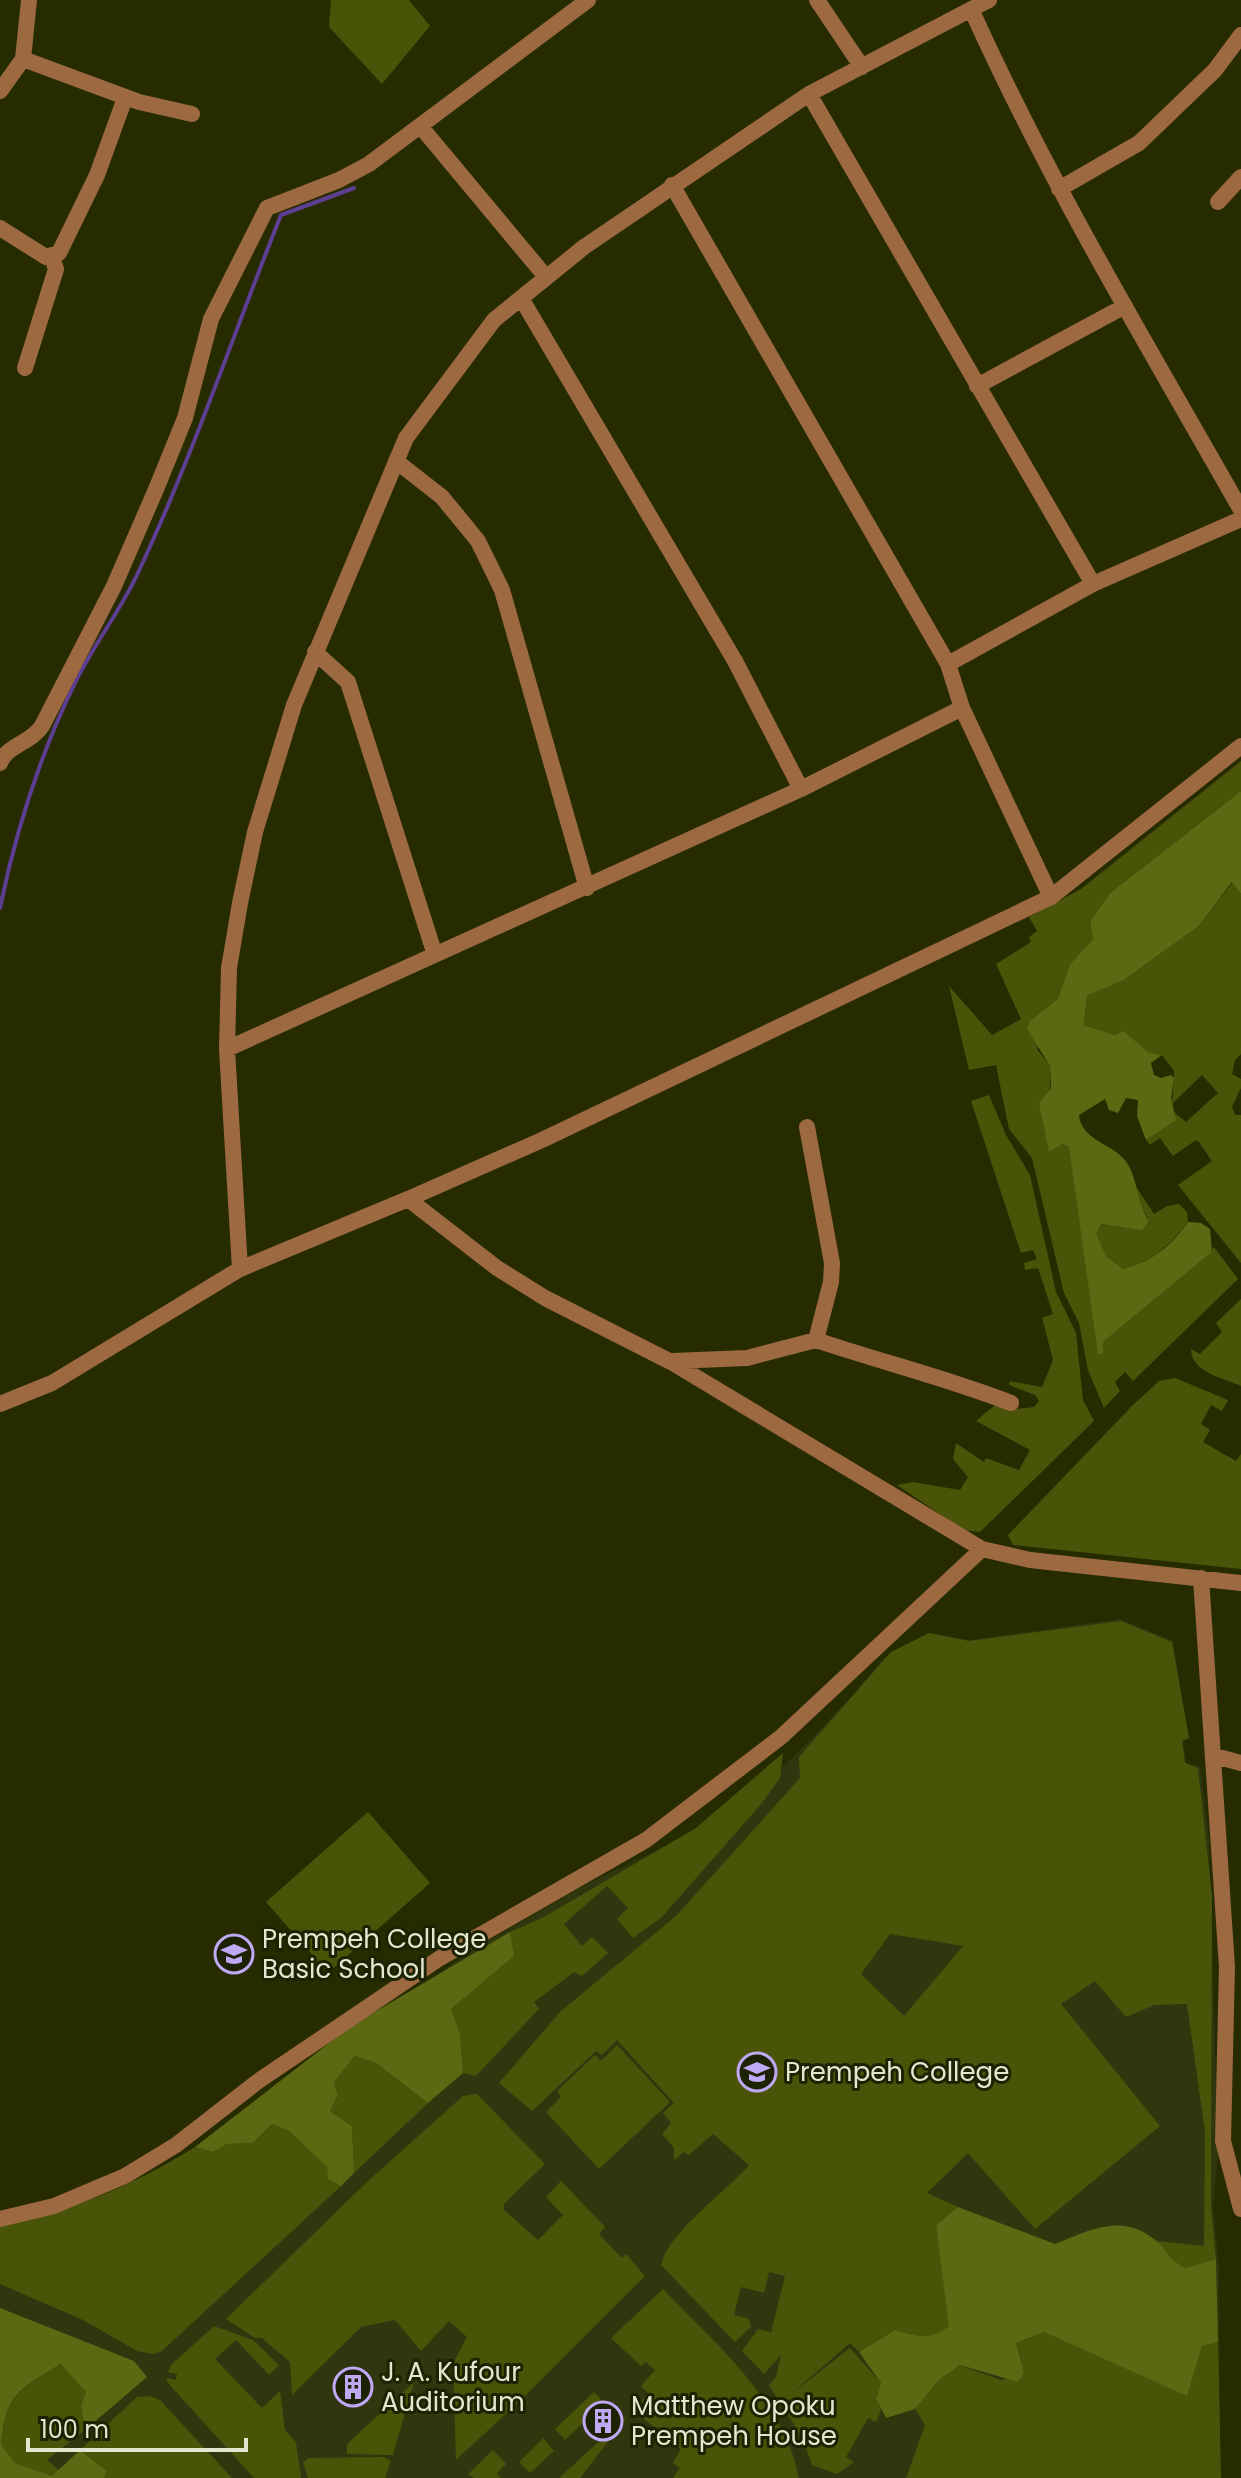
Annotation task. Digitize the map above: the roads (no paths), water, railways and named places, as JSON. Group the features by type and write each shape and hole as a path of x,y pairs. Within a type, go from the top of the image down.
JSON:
{"street":[{"path":"0,91 23,59 29,0"},
{"path":"0,763 6,752 30,741 42,726 114,586 185,418 211,319 267,208 339,180 421,127 588,0"},
{"path":"817,0 862,67"},
{"path":"240,1269 227,1049 229,968 255,832 294,705 406,438 494,320 546,277 672,185 809,94 989,0"},
{"path":"972,11 1012,101 1059,189 1241,510"},
{"path":"1059,189 1139,143 1215,70 1241,35"},
{"path":"23,59 125,98 192,114"},
{"path":"809,94 1093,584"},
{"path":"52,258 59,253 97,175 125,98"},
{"path":"421,127 546,277"},
{"path":"1218,202 1241,177"},
{"path":"672,185 948,664 962,708 1051,897"},
{"path":"0,228 31,250 52,258 56,269 25,368"},
{"path":"521,298 728,647 801,789"},
{"path":"977,386 1125,306"},
{"path":"396,461 442,497 478,541 502,590 587,888"},
{"path":"948,664 1093,584 1241,519"},
{"path":"315,652 348,682 435,955"},
{"path":"227,1049 801,789 962,708"},
{"path":"0,1404 52,1383 240,1269 542,1140 1051,897 1241,746"},
{"path":"807,1127 832,1263 831,1282 816,1340"},
{"path":"408,1199 497,1268 545,1298 671,1362 982,1549 1030,1560 1241,1583"},
{"path":"671,1362 747,1358 816,1340 899,1369 957,1382 1011,1403"},
{"path":"0,2219 54,2206 125,2176 176,2145 257,2082 440,1958 646,1840 781,1737 982,1549"},
{"path":"1201,1578 1227,1967 1223,2141 1241,2209"},
{"path":"1215,1756 1241,1763"}],"waterway":[{"path":"0,908 21,822 50,739 81,671 130,589 157,531 281,215 354,188"}],"place":[{"name":"Prempeh College Basic School","path":"234,1954"},
{"name":"Prempeh College","path":"757,2072"},
{"name":"J. A. Kufour Auditorium","path":"353,2387"},
{"name":"Matthew Opoku Prempeh House","path":"603,2421"}]}
